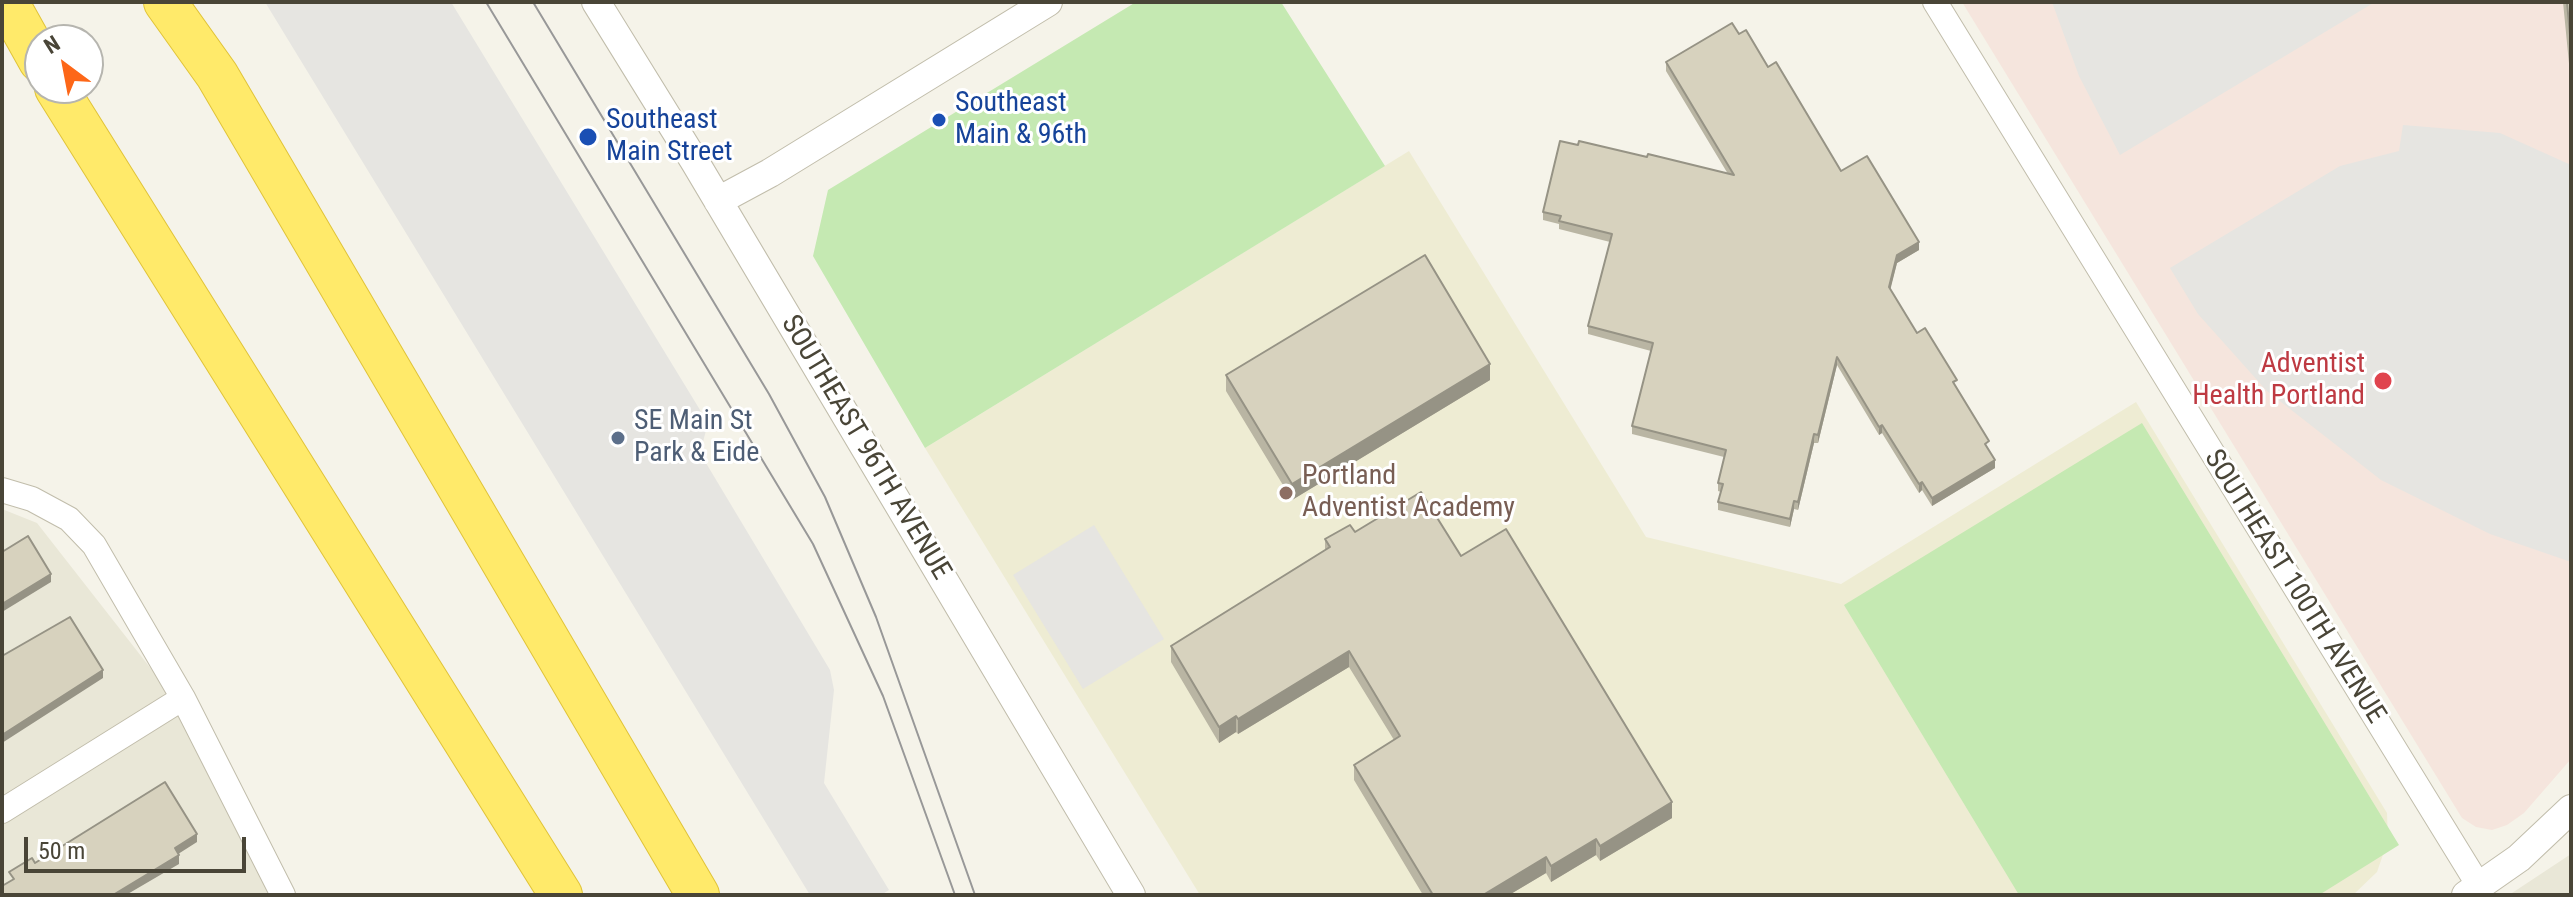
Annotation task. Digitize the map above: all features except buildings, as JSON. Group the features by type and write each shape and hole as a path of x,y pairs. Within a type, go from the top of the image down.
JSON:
{"highway":[{"path":"7,2 24,32"},
{"path":"165,2 217,75 698,895"},
{"path":"195,2 217,75"},
{"path":"2,29 24,49"},
{"path":"67,104 561,895"}],"street":[{"name":"SOUTHEAST 96TH AVENUE","path":"596,2 1131,895"},
{"path":"718,201 770,173 1048,2"},
{"name":"SOUTHEAST 100TH AVENUE","path":"1935,2 2472,891"},
{"path":"2,490 32,499 69,519 94,545 183,698 283,895"},
{"path":"2,811 183,698"},
{"path":"2472,891 2519,858 2571,809"}],"shaded area":[{"name":"SE Main St Park & Eide","path":"265,2 451,2 708,423 700,453 830,670 834,690 824,783 889,890 881,895 810,895"},
{"name":"Adventist Health Portland","path":"1962,2 2571,2 2571,759 2524,813 2507,825 2492,830 2476,827 2462,818"},
{"path":"2052,2 2375,2 2120,155 2079,76"},
{"path":"2403,125 2500,133 2571,165 2571,562 2490,534 2381,480 2267,391 2198,314 2170,268 2340,166 2399,151"},
{"name":"Portland Adventist Academy","path":"1409,151 1646,537 1841,584 2136,402 2387,813 2388,840 2377,872 2353,895 1200,895 925,448"},
{"path":"2,509 37,523 159,679 281,895 2,895"},
{"path":"1094,525 1164,639 1083,689 1013,575"},
{"path":"2571,854 2571,895 2509,895"}],"green space":[{"path":"1136,2 1281,2 1385,166 925,448 813,256 828,190"},
{"path":"2142,423 2399,845 2319,895 2019,895 1844,605"}],"tram line":[{"path":"486,2 813,544 883,696 955,895"},
{"path":"533,2 769,394 825,497 876,617 975,895"}],"place":[{"name":"Southeast Main & 96th","path":"939,120"},
{"name":"Southeast Main Street","path":"588,137"},
{"name":"Adventist Health Portland","path":"2383,381"},
{"name":"SE Main St Park & Eide","path":"618,438"},
{"name":"Portland Adventist Academy","path":"1286,493"}]}
